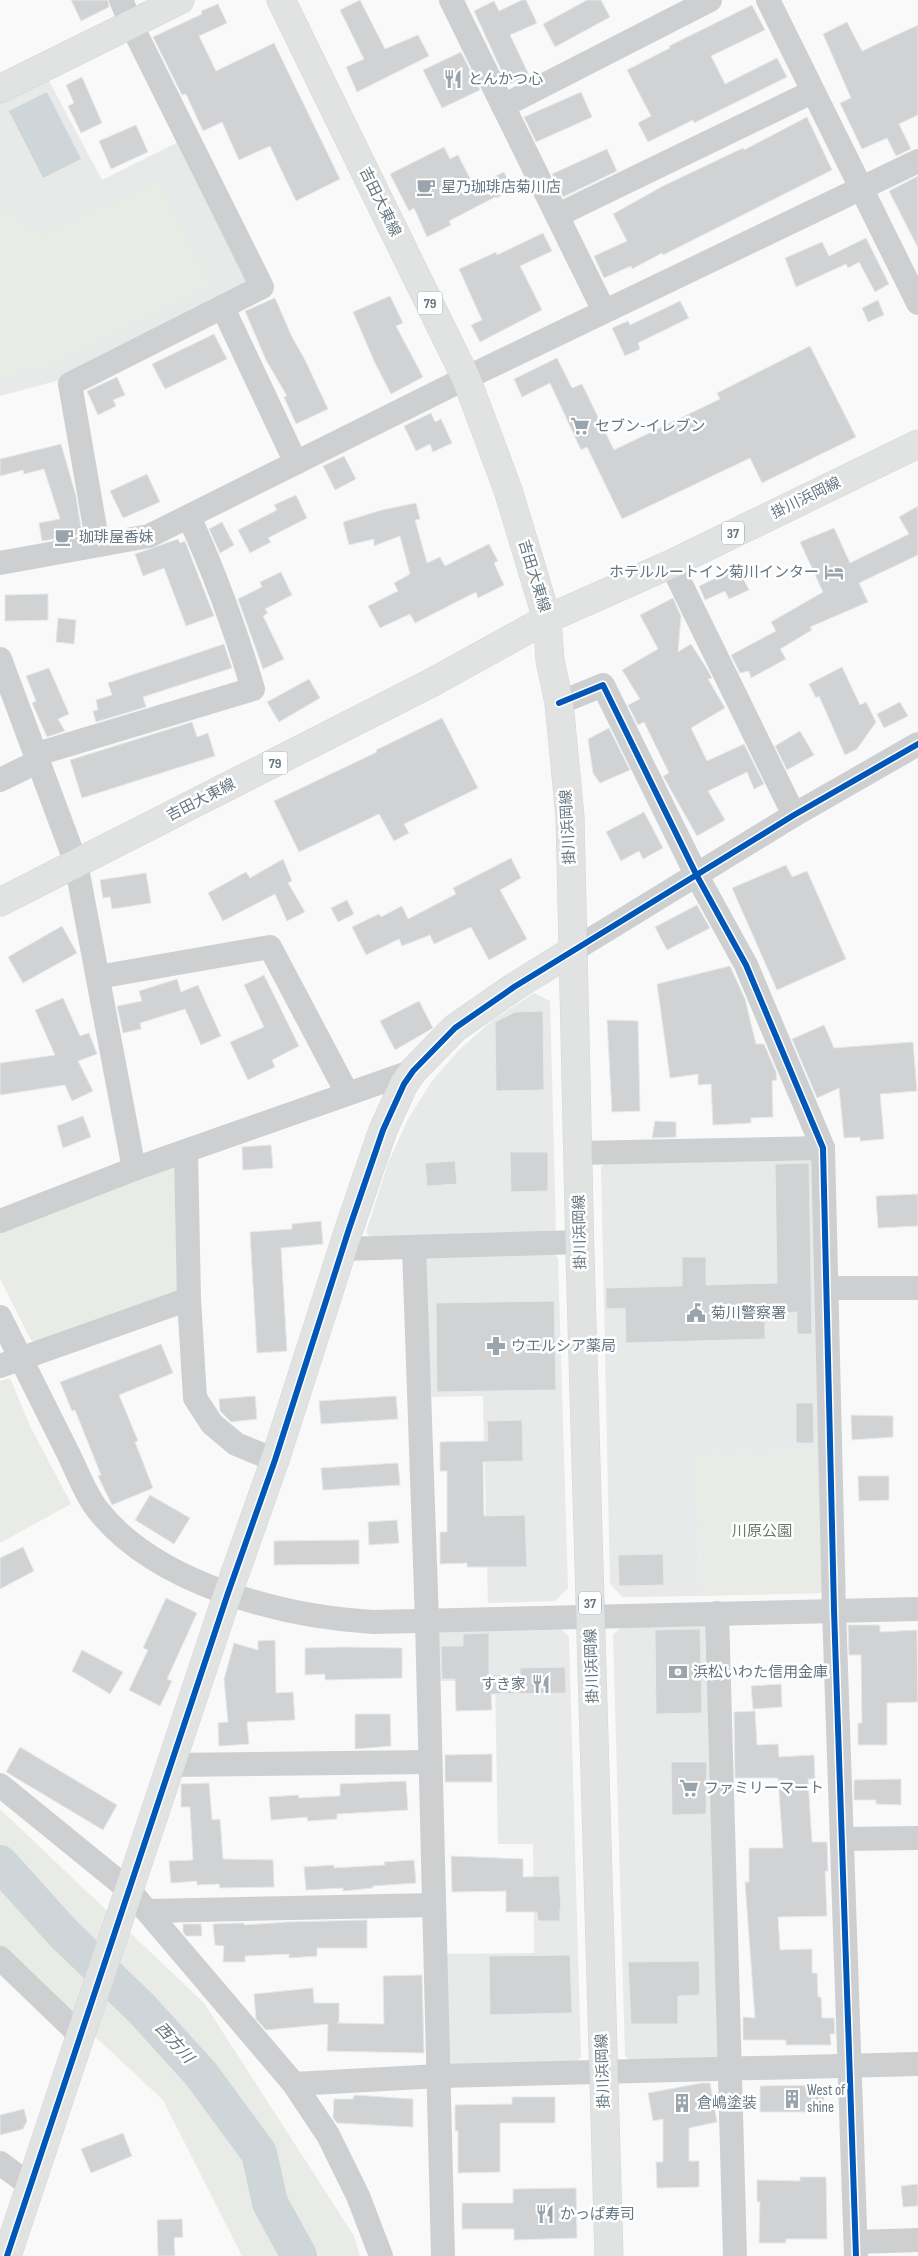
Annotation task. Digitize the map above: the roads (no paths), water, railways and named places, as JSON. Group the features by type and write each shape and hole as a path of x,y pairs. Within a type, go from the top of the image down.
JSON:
{"main road":[{"path":"0,89 126,12 180,0"},
{"name":"吉田大東線","path":"0,902 431,683 547,619 508,490 466,378 281,0"},
{"name":"掛川浜岡線","path":"610,2256 590,1616 570,817 559,703 550,660 547,619 671,564 918,444"},
{"path":"7,2256 84,2030 133,1903 170,1765 275,1460 383,1130 404,1084 413,1071 455,1028 514,987 572,951"}],"street":[{"path":"503,106 710,0"},
{"path":"768,0 812,92 915,291"},
{"path":"456,2 503,106 604,311"},
{"path":"98,545 70,384 262,287 126,12"},
{"path":"558,215 812,92"},
{"path":"0,563 149,536 466,378 918,160"},
{"path":"223,308 296,463"},
{"path":"0,780 38,758 253,688 215,575 189,517"},
{"path":"671,564 794,815"},
{"path":"0,660 76,863 134,1170"},
{"path":"559,703 603,685 697,876 746,965 823,1148 834,1610 856,2249 918,2240"},
{"path":"572,951 794,815 918,744"},
{"path":"98,977 270,947 347,1093"},
{"path":"0,1222 134,1170 413,1071"},
{"path":"578,1153 823,1148"},
{"path":"186,1152 189,1299 195,1398 212,1424 236,1444 275,1460"},
{"path":"343,1249 580,1242"},
{"path":"414,1248 427,1621 443,2256"},
{"path":"827,1288 918,1288"},
{"path":"11,1363 189,1299"},
{"path":"0,1317 11,1363 97,1509 122,1535 175,1573 228,1592 287,1610 346,1620 427,1621 918,1609"},
{"path":"717,1613 735,2256"},
{"path":"170,1765 430,1762"},
{"path":"0,1785 133,1903 294,2084 328,2135 358,2196 381,2256"},
{"path":"842,1839 918,1838"},
{"path":"133,1903 434,1905"},
{"path":"0,1958 84,2030"},
{"path":"294,2084 439,2076 729,2067 918,2064"},
{"path":"0,2163 31,2186"}],"waterway":[{"name":"西方川","path":"0,1863 64,1934 141,2008 201,2074 259,2153 270,2203 299,2256"}],"place":[{"name":"とんかつ心","path":"453,79"},
{"name":"星乃珈琲店菊川店","path":"426,187"},
{"name":"セブン-イレブン","path":"580,426"},
{"name":"珈琲屋香妹","path":"64,537"},
{"name":"ホテルルートイン菊川インター","path":"834,572"},
{"name":"菊川警察署","path":"696,1313"},
{"name":"ウエルシア薬局","path":"496,1346"},
{"name":"浜松いわた信用金庫","path":"678,1672"},
{"name":"すき家","path":"541,1684"},
{"name":"ファミリーマート","path":"689,1788"},
{"name":"West of shine","path":"792,2099"},
{"name":"倉嶋塗装","path":"682,2103"},
{"name":"かっぱ寿司","path":"545,2214"}],"park label":[{"name":"川原公園","path":"762,1531"}]}
